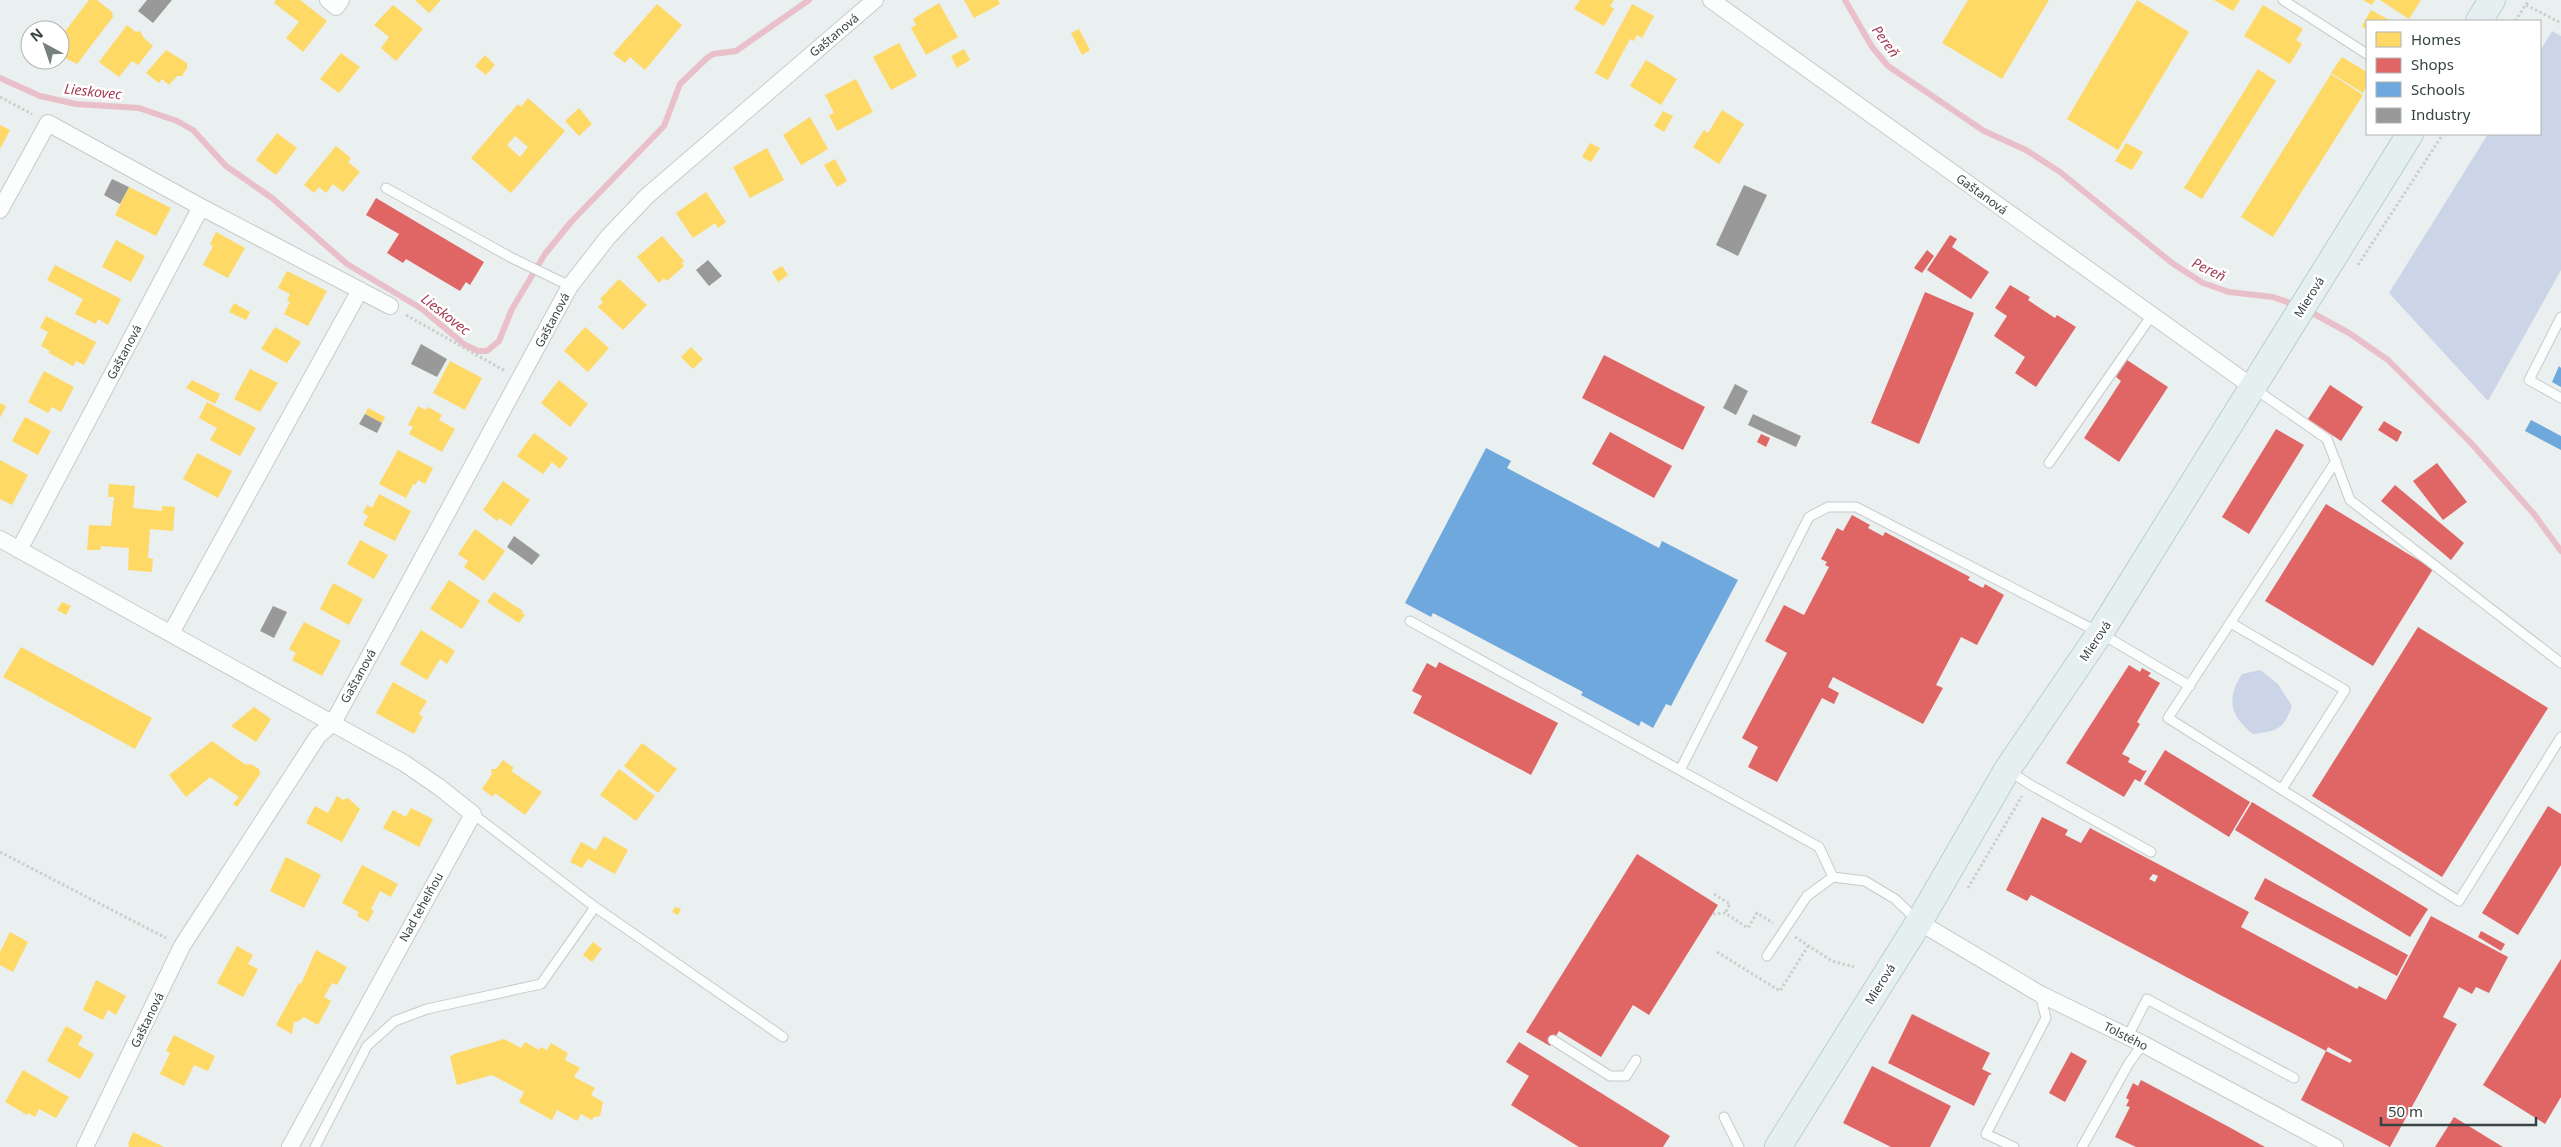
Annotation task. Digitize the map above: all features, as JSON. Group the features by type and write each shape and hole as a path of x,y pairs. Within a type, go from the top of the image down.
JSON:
{"main road":[{"path":"2480,20 2492,0"},
{"name":"Mierová","path":"1782,1146 1919,922 2007,770 2100,633 2254,388 2409,135"}],"street":[{"path":"328,0 336,6 341,0"},
{"name":"Gaštanová","path":"86,1147 182,946 318,736 333,723 570,286 608,237 647,196 875,0"},
{"name":"Gaštanová","path":"1711,0 2254,388"},
{"path":"0,210 48,123 201,207 390,306"},
{"name":"Gaštanová","path":"19,550 201,207"},
{"path":"171,633 360,290"},
{"path":"0,540 404,763 439,787 473,814"},
{"name":"Nad tehelňou","path":"290,1147 473,814"},
{"name":"Tolstého","path":"1919,922 2040,994 2136,1040 2335,1147"}],"lane":[{"path":"2289,2 2366,53"},
{"path":"386,188 570,286"},
{"path":"2049,463 2152,315"},
{"path":"2561,317 2529,380 2561,398"},
{"path":"2254,388 2327,439 2350,500 2561,663"},
{"path":"2336,461 2168,718 2459,901 2561,737"},
{"path":"1680,770 1808,517 1828,508 1856,508 2100,633 2190,686"},
{"path":"1410,621 1819,847 1833,877"},
{"path":"2231,623 2345,690 2282,789"},
{"path":"2007,770 2151,852"},
{"path":"473,814 595,907 783,1037"},
{"path":"1767,956 1807,896 1833,877 1865,881 1895,899 1919,922"},
{"path":"315,1147 367,1046 395,1021 426,1009 541,984 595,907"},
{"path":"2014,1147 1986,1134 2046,1018 2040,994"},
{"path":"2082,1147 2129,1063 2147,999 2294,1078"},
{"path":"1553,1040 1610,1076 1626,1076 1636,1060"},
{"path":"1724,1117 1739,1147"}],"path":[{"path":"2516,20 2529,0"},
{"path":"2526,5 2561,23"},
{"path":"0,97 48,123"},
{"path":"2358,266 2442,135"},
{"path":"390,306 520,379"},
{"path":"0,852 182,946"},
{"path":"1714,894 1730,904 1725,913"}],"shaded area":[{"path":"2552,31 2561,36 2561,270 2488,401 2389,293 2487,135 2541,135 2541,49"},
{"path":"2260,670 2278,684 2292,706 2286,720 2278,728 2268,732 2253,734 2239,721 2235,714 2232,699 2242,674"}],"building: Homes":[{"path":"89,0 97,0 112,12 113,17 77,64 70,60 70,25"},
{"path":"276,0 300,0 327,21 303,52 286,38 299,22 274,3"},
{"path":"415,0 441,0 429,13"},
{"path":"964,0 998,0 1000,4 974,18"},
{"path":"1580,0 1614,0 1610,6 1614,9 1604,26 1574,9"},
{"path":"1968,0 2049,0 2002,79 1942,43"},
{"path":"2137,0 2189,32 2118,150 2067,119"},
{"path":"2214,0 2240,0 2233,11"},
{"path":"2363,0 2375,0 2372,5"},
{"path":"2380,0 2421,0 2409,19"},
{"path":"939,3 958,37 926,55 911,28 916,25 913,19"},
{"path":"657,4 682,25 645,70 630,57 625,63 613,54"},
{"path":"1632,4 1654,16 1642,38 1637,35 1634,41 1630,39 1608,80 1595,73"},
{"path":"393,5 423,29 396,61 381,48 389,37 374,25"},
{"path":"2263,5 2303,29 2296,40 2302,44 2290,64 2244,36"},
{"path":"2371,10 2389,20 2366,20 2366,29 2362,26"},
{"path":"127,25 136,32 140,31 144,38 153,46 138,65 132,61 119,77 99,62"},
{"path":"1079,29 1090,50 1082,55 1071,33"},
{"path":"899,43 917,76 891,90 873,57"},
{"path":"964,49 970,60 957,68 951,56"},
{"path":"166,50 187,63 187,68 182,76 177,76 169,85 162,79 159,83 146,73"},
{"path":"341,53 360,67 339,93 320,79"},
{"path":"485,55 495,65 486,75 475,66"},
{"path":"2342,57 2366,71 2366,88 2363,93 2331,73"},
{"path":"1646,60 1677,79 1661,105 1630,86"},
{"path":"2258,69 2276,81 2202,199 2184,188"},
{"path":"2331,74 2363,95 2273,237 2241,217"},
{"path":"856,79 873,112 837,131 829,115 834,113 825,95"},
{"path":"528,98 565,131 511,193 471,158 518,104 521,107","holes":["515,136 528,147 520,157 507,145"]},
{"path":"579,108 592,124 579,136 565,121"},
{"path":"1722,110 1744,124 1719,164 1693,147 1704,130 1708,133"},
{"path":"1663,111 1673,116 1664,132 1654,126"},
{"path":"810,117 828,149 801,165 783,135"},
{"path":"0,125 10,130 0,149"},
{"path":"277,133 297,148 276,175 256,160"},
{"path":"1590,143 1600,148 1591,162 1582,157"},
{"path":"2126,143 2143,152 2132,170 2115,161"},
{"path":"336,146 351,158 348,162 360,172 343,192 333,184 326,193 319,187 314,193 304,185"},
{"path":"767,148 784,180 750,198 733,167"},
{"path":"835,159 847,181 837,187 824,165"},
{"path":"129,187 171,208 156,236 115,215"},
{"path":"706,192 726,222 718,228 715,223 693,238 676,213"},
{"path":"216,232 245,248 228,278 203,265 213,246 210,244"},
{"path":"662,236 684,261 682,263 684,266 667,281 664,278 659,283 637,257"},
{"path":"116,240 145,256 131,282 102,267"},
{"path":"55,265 121,299 108,325 98,319 96,324 75,314 83,299 47,280"},
{"path":"782,266 788,275 778,282 772,272"},
{"path":"287,271 327,291 308,326 284,314 290,302 287,300 290,294 278,288"},
{"path":"619,279 647,305 623,330 598,307 603,302 600,299"},
{"path":"234,303 250,312 246,320 229,312"},
{"path":"46,316 96,342 84,365 76,361 73,366 49,353 50,351 41,346 48,332 40,328"},
{"path":"275,327 301,342 287,363 261,349"},
{"path":"585,327 609,348 588,372 564,351"},
{"path":"691,347 703,359 693,369 681,357"},
{"path":"450,361 482,378 465,410 433,393"},
{"path":"250,369 278,383 260,412 234,399"},
{"path":"44,371 74,387 61,412 52,407 48,413 28,402"},
{"path":"192,380 220,394 215,404 186,388"},
{"path":"559,380 588,404 570,427 541,403"},
{"path":"207,402 256,428 240,456 210,440 217,428 199,418"},
{"path":"0,403 6,406 0,418"},
{"path":"418,406 426,410 428,407 442,415 439,420 455,429 442,452 409,434 413,427 408,425"},
{"path":"368,408 385,417 382,423 365,414"},
{"path":"25,417 51,431 38,455 12,441"},
{"path":"534,433 568,458 560,469 552,462 543,474 517,456"},
{"path":"398,450 433,468 425,484 418,480 415,485 413,484 406,498 379,484"},
{"path":"197,453 232,471 218,498 183,479"},
{"path":"0,460 28,475 12,505 0,499"},
{"path":"503,481 530,500 511,526 499,518 497,521 483,510"},
{"path":"109,484 135,486 133,508 162,511 162,506 175,507 173,531 150,529 148,558 153,559 152,572 128,570 129,548 101,546 100,550 87,550 89,525 111,526 114,497 108,497"},
{"path":"379,494 411,511 395,541 363,525 368,516 363,513 367,505 372,508"},
{"path":"475,529 505,551 484,581 464,567 468,561 458,554"},
{"path":"360,540 388,555 374,579 347,564"},
{"path":"449,580 480,601 462,629 430,609"},
{"path":"333,583 363,599 349,625 320,609"},
{"path":"494,592 523,611 522,613 525,615 519,623 487,602"},
{"path":"62,602 71,606 66,615 57,610"},
{"path":"304,622 341,641 322,676 292,660 296,653 289,649"},
{"path":"421,630 455,651 447,664 440,659 427,680 400,664"},
{"path":"21,647 152,718 135,749 3,677"},
{"path":"393,682 427,701 419,714 423,717 414,734 376,713"},
{"path":"254,707 271,719 256,742 231,726"},
{"path":"212,741 246,765 251,764 259,769 260,774 237,807 233,804 239,797 210,777 186,797 169,775"},
{"path":"642,743 677,769 658,793 624,766"},
{"path":"503,760 514,768 511,771 542,792 525,815 495,793 493,797 482,789 492,774 491,769 496,769"},
{"path":"619,769 655,796 636,821 600,795"},
{"path":"337,796 343,800 348,798 360,809 342,842 306,823 315,806 328,813"},
{"path":"411,808 433,819 419,847 383,828 393,810 406,817"},
{"path":"604,836 628,850 615,874 588,859 582,868 570,862 581,842 596,850"},
{"path":"286,857 321,875 304,908 270,891"},
{"path":"362,865 398,884 391,897 380,891 371,909 374,911 368,922 357,916 359,912 342,903"},
{"path":"675,907 681,909 678,915 672,912"},
{"path":"10,932 28,942 13,972 0,965 0,952"},
{"path":"593,942 602,949 592,962 583,955"},
{"path":"237,946 253,955 248,964 258,969 243,997 217,983"},
{"path":"316,950 347,967 337,985 332,983 324,997 331,1001 318,1025 304,1017 294,1022 292,1034 276,1025 299,983 301,984"},
{"path":"96,980 126,996 116,1015 108,1010 103,1020 83,1010"},
{"path":"66,1026 83,1036 78,1045 94,1054 80,1079 47,1061"},
{"path":"174,1035 215,1056 208,1071 194,1065 184,1086 160,1074 170,1053 166,1051"},
{"path":"504,1039 521,1048 525,1042 539,1050 541,1047 547,1050 551,1043 568,1053 565,1060 580,1068 574,1077 595,1088 591,1095 603,1102 600,1116 594,1117 592,1120 581,1114 577,1121 557,1110 552,1120 519,1102 524,1092 492,1075 457,1085 450,1057 454,1054"},
{"path":"23,1070 69,1097 56,1118 39,1109 35,1117 28,1113 27,1115 5,1102"},
{"path":"133,1132 164,1147 129,1147 128,1144"}],"building: Shops":[{"path":"376,198 484,262 470,285 466,282 460,291 406,259 403,263 387,253 399,234 366,215"},
{"path":"1950,235 1957,239 1952,247 1989,272 1971,299 1927,270"},
{"path":"1927,250 1934,256 1922,273 1914,268"},
{"path":"2010,285 2030,297 2028,300 2055,318 2057,315 2076,327 2036,387 2015,373 2025,357 1994,336 2007,316 1995,308"},
{"path":"1925,292 1974,313 1919,444 1871,423"},
{"path":"1604,355 1705,407 1683,450 1582,398"},
{"path":"2127,360 2168,387 2119,462 2084,438 2121,381 2116,377"},
{"path":"2330,385 2363,407 2341,441 2308,419"},
{"path":"2384,421 2402,432 2397,442 2378,430"},
{"path":"2276,429 2304,445 2249,534 2222,517"},
{"path":"1610,432 1672,466 1654,498 1592,464"},
{"path":"1761,434 1770,438 1766,447 1757,442"},
{"path":"2437,463 2467,502 2443,520 2413,481"},
{"path":"2395,485 2464,543 2451,560 2381,501"},
{"path":"2326,504 2433,569 2373,666 2265,601"},
{"path":"1852,515 1870,525 1868,528 1883,536 1885,532 1970,577 1968,580 1983,588 1985,584 2004,595 1977,645 1961,637 1936,685 1943,688 1923,724 1833,677 1828,687 1839,693 1834,704 1822,698 1777,782 1748,767 1758,747 1742,738 1787,653 1765,641 1784,605 1804,615 1829,567 1825,565 1827,562 1821,559 1837,528 1843,531"},
{"path":"2418,627 2548,708 2442,877 2312,796"},
{"path":"1439,662 1558,723 1531,775 1413,713 1422,696 1412,691 1427,663 1436,668"},
{"path":"2129,665 2140,672 2142,668 2151,673 2148,676 2160,683 2137,722 2140,724 2122,754 2130,758 2128,762 2144,771 2147,770 2140,782 2135,779 2124,797 2066,763"},
{"path":"2165,750 2250,802 2229,837 2144,784"},
{"path":"2252,802 2428,909 2410,937 2235,830"},
{"path":"2548,806 2561,814 2561,865 2518,935 2482,913"},
{"path":"2042,817 2068,830 2065,835 2081,843 2090,828 2249,912 2241,927 2357,989 2359,986 2386,1000 2431,916 2508,957 2489,993 2476,987 2472,994 2459,987 2443,1017 2457,1024 2390,1147 2301,1100 2326,1051 2031,895 2027,901 2006,890","holes":["2153,874 2158,876 2155,882 2149,879","2328,1047 2352,1060 2350,1063 2326,1051"]},
{"path":"1637,854 1718,905 1649,1015 1633,1005 1601,1057 1559,1031 1550,1046 1526,1032"},
{"path":"2265,878 2408,955 2397,976 2254,899"},
{"path":"2481,931 2505,944 2501,951 2478,937"},
{"path":"2561,959 2561,1097 2545,1124 2483,1085"},
{"path":"1912,1014 1990,1053 1982,1069 1992,1074 1989,1075 1974,1106 1888,1063"},
{"path":"1519,1042 1670,1136 1663,1147 1579,1147 1511,1105 1529,1076 1506,1062"},
{"path":"2071,1052 2087,1061 2065,1102 2049,1093"},
{"path":"1872,1066 1951,1106 1930,1147 1891,1147 1843,1123"},
{"path":"2141,1080 2265,1147 2136,1147 2115,1137 2130,1107 2126,1106 2129,1100 2126,1098 2133,1083 2138,1086"},
{"path":"2454,1117 2503,1147 2435,1147"}],"building: Schools":[{"path":"2559,366 2561,368 2561,387 2552,382"},
{"path":"2531,420 2561,436 2561,450 2525,431"},
{"path":"1486,448 1511,461 1507,468 1659,548 1662,541 1738,580 1671,706 1666,704 1653,728 1641,721 1639,726 1581,695 1583,692 1433,613 1431,617 1405,603"}],"building: Industry":[{"path":"147,0 172,0 153,23 138,11"},
{"path":"112,179 129,187 120,204 104,195"},
{"path":"1744,185 1767,195 1738,256 1716,245"},
{"path":"708,260 722,276 709,286 696,270"},
{"path":"421,344 447,359 437,377 411,364"},
{"path":"1735,384 1748,391 1736,415 1723,408"},
{"path":"365,414 382,423 377,433 359,424"},
{"path":"1753,414 1801,436 1796,447 1748,425"},
{"path":"514,536 540,555 532,565 507,547"},
{"path":"273,606 287,612 274,638 260,631"}],"waterway":[{"name":"Lieskovec","path":"0,78 40,96 76,104 139,108 177,121 193,130 226,166 272,198 347,264 422,309 465,345 478,351 487,351 499,341 512,309 545,254 571,222 664,126 680,84 713,54 736,51 809,0"},
{"name":"Pereň","path":"1845,0 1872,47 1888,66 1984,131 2026,150 2060,172 2172,263 2203,283 2229,292 2273,297 2296,305"},
{"name":"Pereň","path":"2307,310 2349,333 2388,360 2471,443 2534,514 2561,551"}]}
